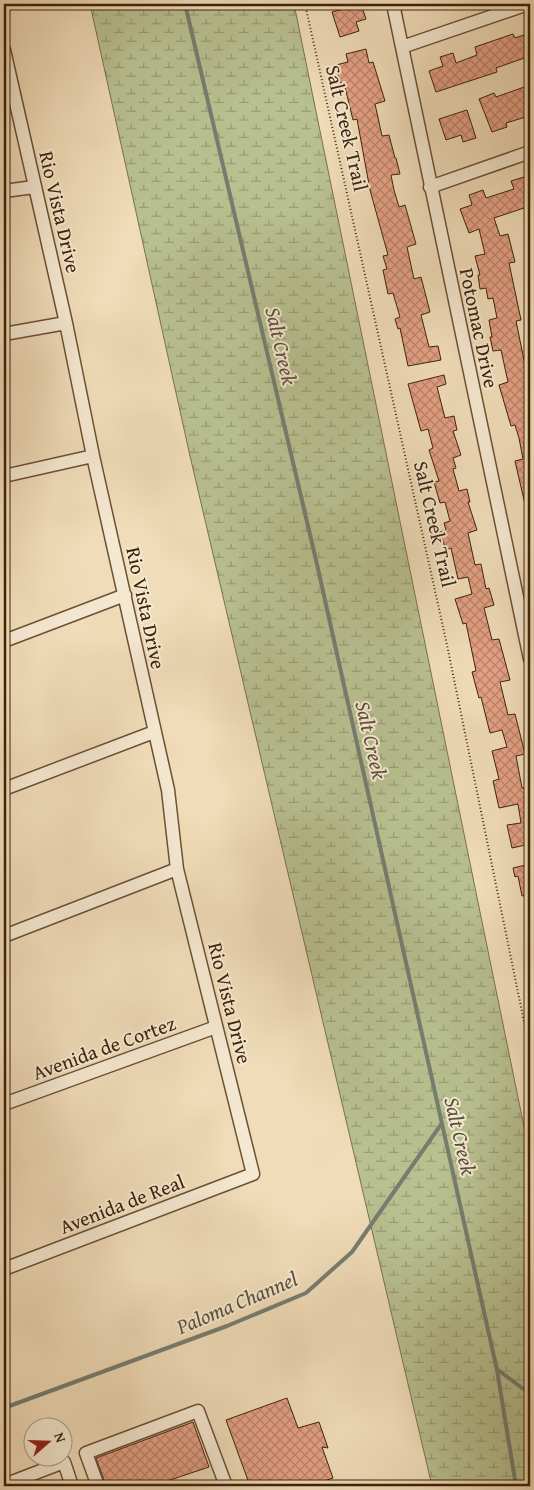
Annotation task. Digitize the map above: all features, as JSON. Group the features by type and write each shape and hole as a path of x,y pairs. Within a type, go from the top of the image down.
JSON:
{"street":[{"name":"Potomac Drive","path":"393,4 530,659"},
{"path":"402,47 528,4"},
{"name":"Rio Vista Drive","path":"4,50 168,790 177,869 253,1174"},
{"path":"430,187 530,152"},
{"path":"4,191 34,187"},
{"path":"4,334 66,323"},
{"path":"4,476 93,456"},
{"path":"4,641 125,596"},
{"path":"4,789 154,732"},
{"path":"4,936 177,869"},
{"name":"Avenida de Cortez","path":"4,1104 216,1027"},
{"name":"Avenida de Real","path":"4,1269 253,1174"},
{"path":"98,1486 86,1453 198,1411 221,1485"},
{"path":"4,1485 64,1462 72,1486"}],"path":[{"name":"Salt Creek Trail","path":"305,4 447,644 530,1051"}],"green space":[{"path":"90,4 294,4 530,1156 530,1486 432,1486 190,456"}],"building":[{"path":"361,4 366,19 356,22 359,31 340,37 332,12"},
{"path":"513,34 515,38 527,34 530,56 496,68 497,72 436,92 429,71 443,66 440,57 453,53 456,63 477,55 475,47"},
{"path":"366,49 369,63 373,62 385,101 375,104 382,136 389,135 400,174 391,175 394,190 399,207 405,205 416,244 407,247 414,279 421,277 430,312 421,315 429,347 438,346 441,360 408,366 400,328 398,329 395,319 400,317 393,293 388,294 383,270 387,269 383,256 388,255 370,190 357,119 353,120 344,83 340,83 336,65 348,62 346,54"},
{"path":"530,85 530,107 526,108 529,116 506,123 507,127 492,132 479,99 494,93 496,97"},
{"path":"467,110 476,138 463,142 461,135 446,140 439,119"},
{"path":"524,177 530,196 530,206 494,218 500,236 508,234 515,262 509,263 521,320 516,321 525,365 529,364 530,369 530,373 527,374 530,385 530,513 527,513 515,461 523,459 519,438 515,425 511,426 499,385 508,382 501,350 493,351 490,337 492,337 489,320 497,318 493,298 488,299 486,288 480,289 478,275 480,275 475,256 485,254 479,229 469,233 460,209 472,205 469,195 483,190 486,198 514,189 511,181"},
{"path":"444,375 446,384 437,387 445,418 454,416 457,430 453,431 461,455 453,458 456,468 453,469 459,491 467,489 470,502 468,502 477,530 468,533 475,565 481,564 486,589 489,588 494,605 484,608 492,640 499,639 510,680 500,682 508,715 515,714 525,754 516,756 522,788 530,787 530,844 512,848 507,825 521,823 518,804 499,808 493,781 499,779 492,751 507,747 502,730 490,733 481,697 479,698 472,672 476,671 466,623 463,624 455,599 472,594 468,577 458,579 451,548 446,550 440,532 446,530 444,523 450,521 445,502 440,503 434,482 439,481 429,450 433,448 428,429 421,431 408,384"},
{"path":"530,864 530,894 522,896 518,876 515,877 513,868"},
{"path":"287,1398 298,1428 319,1422 328,1448 322,1447 333,1478 310,1486 250,1486 226,1420"},
{"path":"193,1422 209,1467 152,1486 106,1486 96,1458"}],"waterway":[{"name":"Salt Creek","path":"185,4 316,560 497,1370 516,1486"},
{"name":"Paloma Channel","path":"4,1408 227,1326 306,1293 352,1252 442,1123"},
{"path":"498,1370 530,1394"}]}
